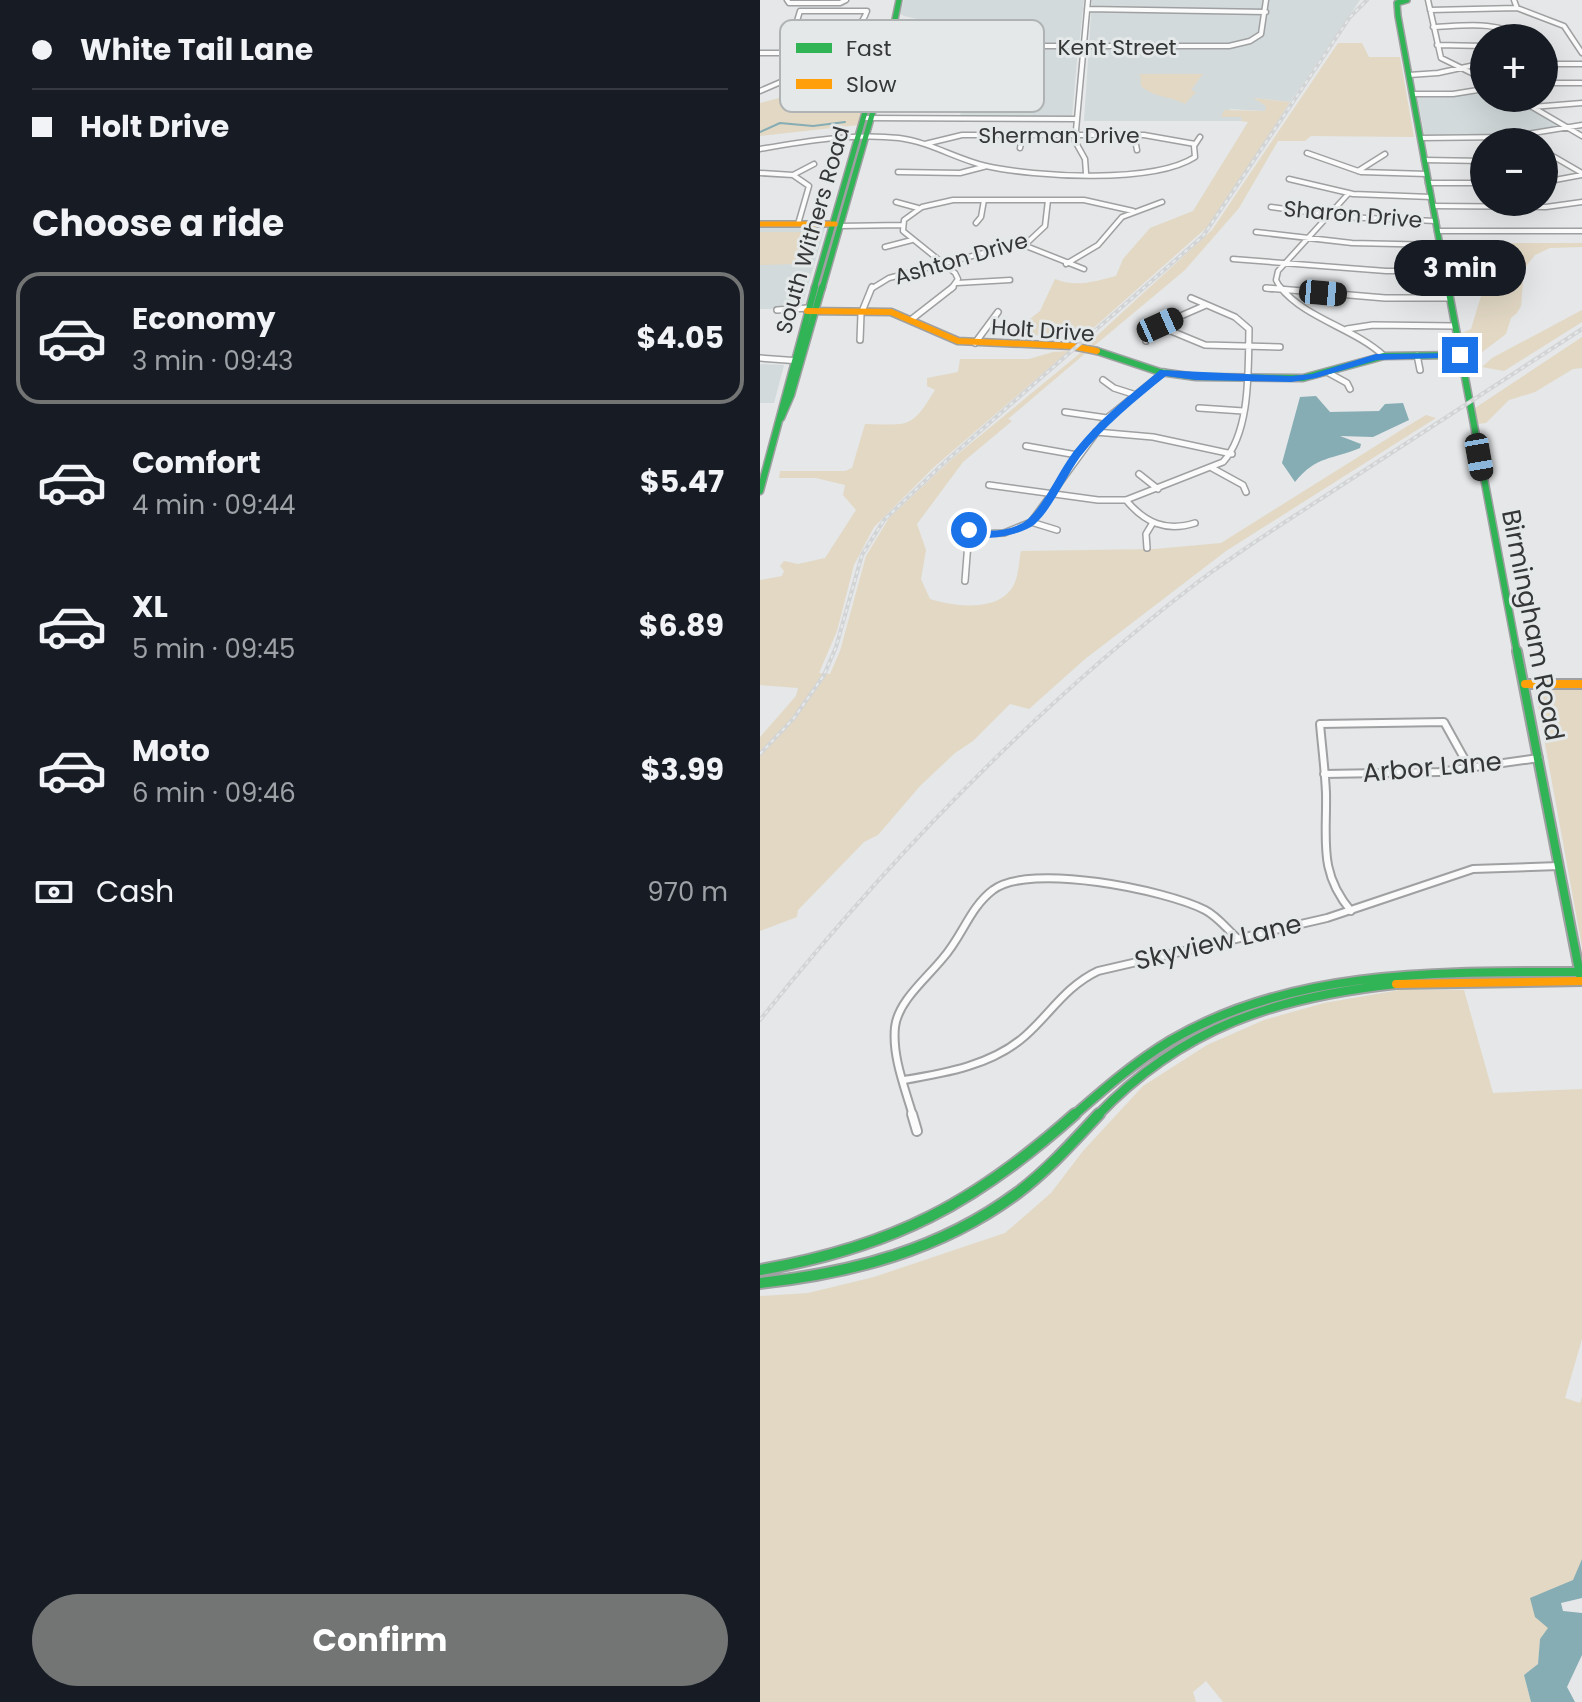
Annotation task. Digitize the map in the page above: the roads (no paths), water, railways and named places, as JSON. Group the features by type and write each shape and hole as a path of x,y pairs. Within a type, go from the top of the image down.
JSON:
{"street":[{"path":"787,0 789,3 840,3 846,0"},
{"name":"South Withers Road","path":"894,20 899,0"},
{"path":"1086,173 1086,163 1076,145 1075,135 1088,0"},
{"path":"1087,9 1266,12 1266,0"},
{"name":"Birmingham Road","path":"1407,0 1397,5 1427,179 1581,977"},
{"path":"1428,0 1443,60 1470,73"},
{"path":"1514,0 1517,8"},
{"path":"863,20 869,3"},
{"path":"1430,10 1517,8 1564,25 1579,39 1582,53"},
{"path":"797,20 800,11 867,11"},
{"name":"Kent Street","path":"1044,46 1234,46 1263,34 1266,12"},
{"path":"1433,27 1470,27"},
{"path":"1437,45 1470,46"},
{"path":"1558,64 1582,64"},
{"path":"1409,75 1432,74 1470,66"},
{"path":"760,91 780,82"},
{"path":"1558,83 1582,83"},
{"path":"1413,94 1470,92"},
{"path":"1558,105 1582,103"},
{"name":"South Withers Road","path":"760,491 764,463 781,418 786,413 810,309 838,224 869,112"},
{"path":"1541,112 1582,136"},
{"path":"867,118 1076,119"},
{"path":"1558,130 1582,125"},
{"name":"Sherman Drive","path":"924,144 956,135 1134,135 1195,144"},
{"path":"1020,148 1023,135"},
{"path":"1134,135 1137,150"},
{"path":"760,149 818,139 901,138 987,166 1029,172 1152,173 1176,169 1193,159 1195,144 1200,137"},
{"path":"1421,138 1470,137"},
{"path":"1307,153 1358,171 1470,182"},
{"path":"1358,171 1385,154"},
{"path":"1558,159 1582,174"},
{"path":"1424,160 1470,161"},
{"path":"793,175 814,164"},
{"path":"898,172 960,173 987,166"},
{"path":"760,173 793,175 809,186 798,224"},
{"path":"1558,179 1582,174"},
{"path":"1289,179 1348,194 1432,202 1546,207 1582,202"},
{"path":"1348,194 1285,263 1276,280 1280,290 1371,344 1384,356"},
{"path":"976,223 981,217 984,200"},
{"path":"957,283 957,275 903,231 906,217 918,208 941,201 1048,200 1100,202 1133,211"},
{"name":"Ashton Drive","path":"864,310 869,292 878,283 1021,244 1043,230 1048,200"},
{"path":"896,202 918,208"},
{"path":"1066,264 1098,245 1114,224 1133,211 1162,202"},
{"name":"Sharon Drive","path":"1271,207 1328,216 1436,221"},
{"path":"760,224 902,225"},
{"path":"1437,231 1582,231"},
{"path":"1256,232 1368,244 1440,245"},
{"path":"885,247 912,240"},
{"path":"1021,244 1084,269"},
{"path":"1233,259 1386,271 1445,271"},
{"path":"912,319 929,309 957,283 1010,280"},
{"path":"1266,288 1385,298 1450,298"},
{"path":"989,485 1098,500 1126,500 1212,468 1232,454 1248,378 1246,325 1191,298"},
{"path":"1146,341 1147,335 1159,326 1206,305"},
{"name":"Holt Drive","path":"810,309 777,310 891,312 912,319 943,337 975,343 1072,346 1104,352 1164,372 1248,378 1303,378 1384,356 1460,355"},
{"path":"860,340 858,328 864,310"},
{"path":"975,343 998,312"},
{"path":"1347,329 1373,325 1455,326"},
{"path":"1159,326 1205,345 1280,347"},
{"path":"1417,355 1420,370"},
{"path":"760,360 796,361"},
{"path":"970,534 1004,533 1031,522 1107,418 1164,372"},
{"path":"1327,372 1347,383 1350,389"},
{"path":"1103,380 1114,388 1136,395"},
{"path":"1199,408 1243,411"},
{"path":"1065,412 1107,418"},
{"path":"1096,432 1153,437 1232,454"},
{"path":"1026,446 1077,455"},
{"path":"1212,468 1243,485 1246,492"},
{"path":"1139,474 1158,489"},
{"path":"1126,500 1137,516 1152,524 1183,527 1195,523"},
{"path":"964,521 970,534 965,581"},
{"path":"1031,522 1057,530"},
{"path":"1147,548 1146,534 1152,524"},
{"path":"1525,684 1582,684"},
{"path":"1351,911 1335,890 1324,857 1324,774 1320,724 1444,722 1469,767"},
{"name":"Arbor Lane","path":"1324,774 1400,775 1539,758"},
{"name":"Skyview Lane","path":"904,1080 934,1076 1008,1049 1088,975 1121,964 1351,911 1473,869 1559,866"},
{"path":"917,1131 894,1037 900,1009 960,939 985,895 1021,878 1057,877 1169,896 1208,911 1237,938"},
{"path":"760,1270 820,1261 860,1250 948,1213 1007,1172 1143,1057 1202,1023 1265,997 1334,980 1396,973 1581,977"},
{"path":"760,1283 812,1277 883,1261 922,1247 970,1223 1041,1174 1107,1103 1148,1068 1205,1033 1269,1007 1326,992 1385,983 1581,977"}],"water":[{"path":"1316,396 1330,412 1379,411 1385,404 1403,403 1409,420 1373,437 1340,436 1361,444 1360,448 1310,467 1295,482 1282,463 1300,397"},
{"path":"1582,1559 1582,1598 1561,1603 1563,1611 1582,1613 1582,1655 1567,1687 1575,1702 1531,1702 1524,1675 1538,1664 1540,1639 1548,1628 1535,1617 1530,1598 1573,1580"}],"waterway":[{"path":"760,132 780,123 813,126 845,122"}],"railway":[{"path":"760,754 794,718 824,675 836,647 862,555 884,520 946,461 1203,236 1350,17 1367,0"},
{"path":"760,1020 859,902 964,789 1075,683 1134,633 1247,547 1582,329"}]}
